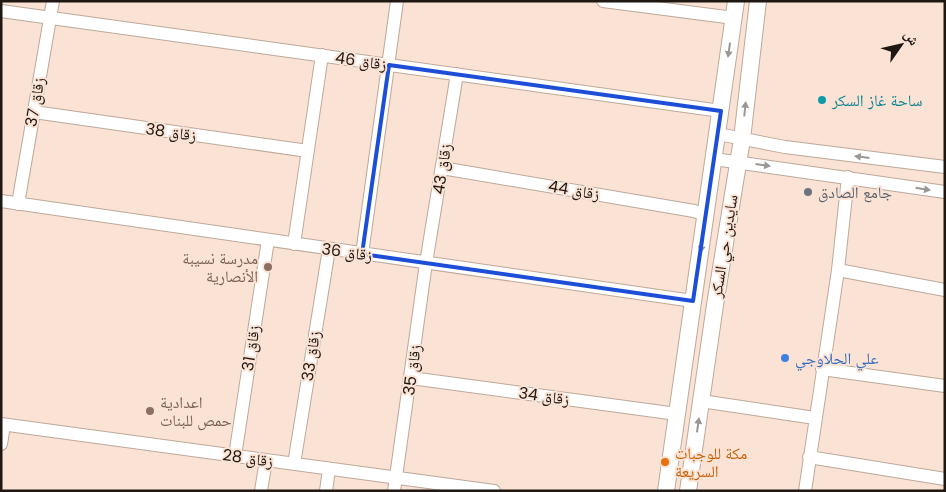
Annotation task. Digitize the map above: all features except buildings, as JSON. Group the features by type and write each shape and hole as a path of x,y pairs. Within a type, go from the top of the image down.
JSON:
{"street":[{"name":"زقاق 37","path":"18,204 52,1"},
{"path":"362,254 397,1"},
{"path":"603,1 734,18"},
{"name":"سايدين حي السكر","path":"666,491 736,1"},
{"name":"سايدين حي السكر","path":"688,491 726,228 742,139 758,1"},
{"name":"زقاق 46","path":"1,11 721,111"},
{"path":"294,244 322,55"},
{"name":"زقاق 43","path":"426,263 458,74"},
{"name":"زقاق 38","path":"34,112 308,151"},
{"path":"718,134 785,148 945,167"},
{"path":"714,159 945,192"},
{"name":"زقاق 44","path":"442,168 684,209 706,215"},
{"path":"804,491 838,270 848,177"},
{"name":"زقاق 36","path":"1,201 693,302"},
{"name":"زقاق 31","path":"235,456 268,240"},
{"name":"زقاق 33","path":"294,464 329,249"},
{"name":"زقاق 35","path":"394,491 426,263"},
{"path":"838,270 945,290"},
{"path":"822,369 945,386"},
{"name":"زقاق 34","path":"411,378 677,414"},
{"path":"701,401 815,418"},
{"path":"1,444 3,425"},
{"name":"زقاق 28","path":"3,425 494,491"},
{"path":"809,457 945,479"},
{"path":"261,491 266,460"},
{"path":"326,491 329,469"}],"highlighted area":[{"path":"389,65 721,111 693,301 362,254"}],"place":[{"name":"ساحة غاز السكر","path":"822,100"},
{"name":"جامع الصادق","path":"808,192"},
{"name":"مدرسة نسيبة الأنصارية","path":"268,267"},
{"name":"علي الحلاوجي","path":"785,358"},
{"name":"اعدادية حمص للبنات","path":"150,411"},
{"name":"مكة للوجبات السريعة","path":"665,462"}]}
